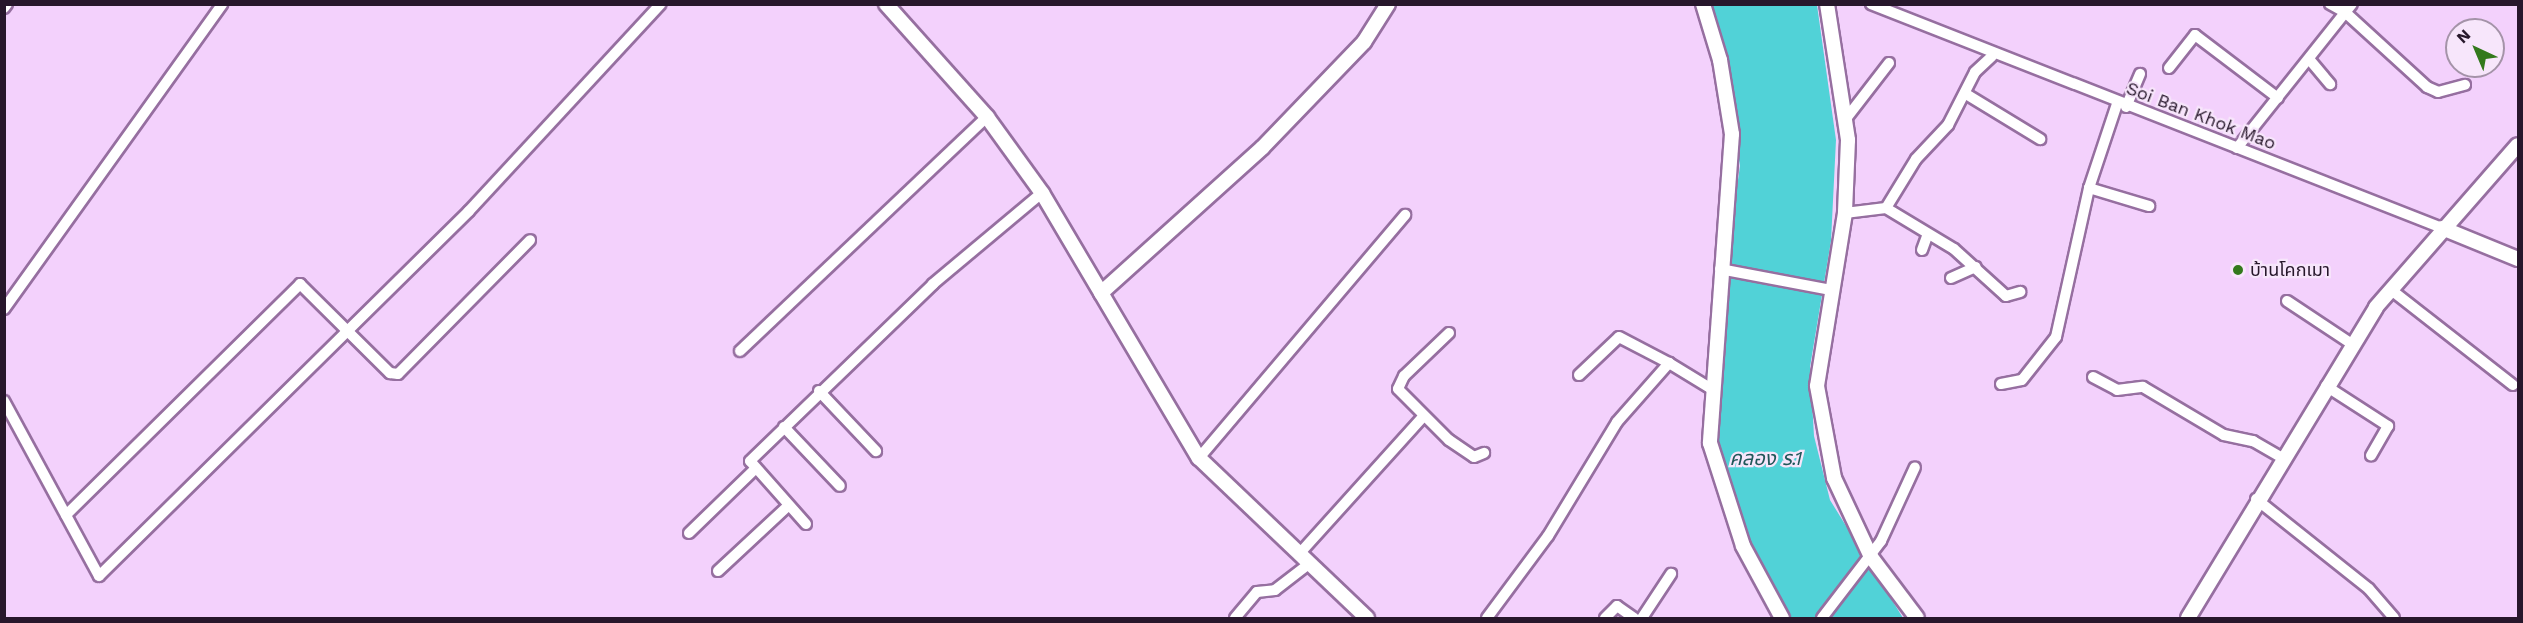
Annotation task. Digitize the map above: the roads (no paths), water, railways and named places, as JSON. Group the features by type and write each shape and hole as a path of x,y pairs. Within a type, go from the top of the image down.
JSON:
{"street":[{"path":"4,8 7,4"},
{"path":"4,309 222,4"},
{"path":"4,401 99,576 469,211 661,4"},
{"path":"886,4 987,117 1042,193 1199,458 1366,618"},
{"path":"1101,293 1262,148 1364,42 1388,4"},
{"path":"1703,4 1720,60 1732,134 1710,388 1713,453 1743,546 1782,618"},
{"path":"1827,4 1845,120 1845,213 1817,387 1834,478 1871,557 1917,618"},
{"path":"2330,4 2349,9 2427,87 2438,92 2465,85"},
{"name":"Soi Ban Khok Mao","path":"1876,5 1992,56 2237,148 2518,259"},
{"path":"2237,148 2349,9"},
{"path":"2169,68 2195,35 2278,98"},
{"path":"1886,208 1966,94 1975,72 1992,56"},
{"path":"2309,60 2330,84"},
{"path":"1845,120 1889,63"},
{"path":"2001,384 2022,380 2056,337 2089,188 2122,105 2140,74"},
{"path":"1966,94 2040,139"},
{"path":"740,351 987,117"},
{"path":"2188,618 2256,499 2352,344 2390,290 2442,228 2518,145"},
{"path":"2089,188 2149,207"},
{"path":"806,524 750,461 819,391 1042,193"},
{"path":"1845,213 1886,208 1976,267 2006,296 2020,292"},
{"path":"1199,458 1406,215"},
{"path":"1922,250 1927,236"},
{"path":"66,516 300,284 390,373 398,374 530,240"},
{"path":"1951,278 1976,267"},
{"path":"1720,269 1832,290"},
{"path":"2390,290 2513,385"},
{"path":"2287,301 2352,344"},
{"path":"1449,333 1398,384 1423,417 1474,457 1484,453"},
{"path":"1579,375 1619,337 1710,388"},
{"path":"1487,618 1548,536 1617,422 1669,363"},
{"path":"2093,377 2117,390 2143,387 2224,435 2253,441 2282,458"},
{"path":"2326,386 2388,426 2371,456"},
{"path":"819,391 876,451"},
{"path":"1235,618 1257,592 1275,590 1305,558 1423,417"},
{"path":"784,427 840,486"},
{"path":"1822,618 1871,557 1915,467"},
{"path":"688,533 756,468"},
{"path":"2256,499 2369,589 2394,618"},
{"path":"718,571 788,506"},
{"path":"1642,618 1671,574"},
{"path":"1605,618 1617,606 1634,618"}],"water":[{"name":"คลอง ร.1","path":"1706,5 1817,5 1836,140 1831,241 1810,367 1814,436 1830,500 1903,618 1788,618 1746,542 1716,443 1724,278 1740,166 1721,47"}],"place":[{"name":"บ้านโคกเมา","path":"2238,270"}]}
